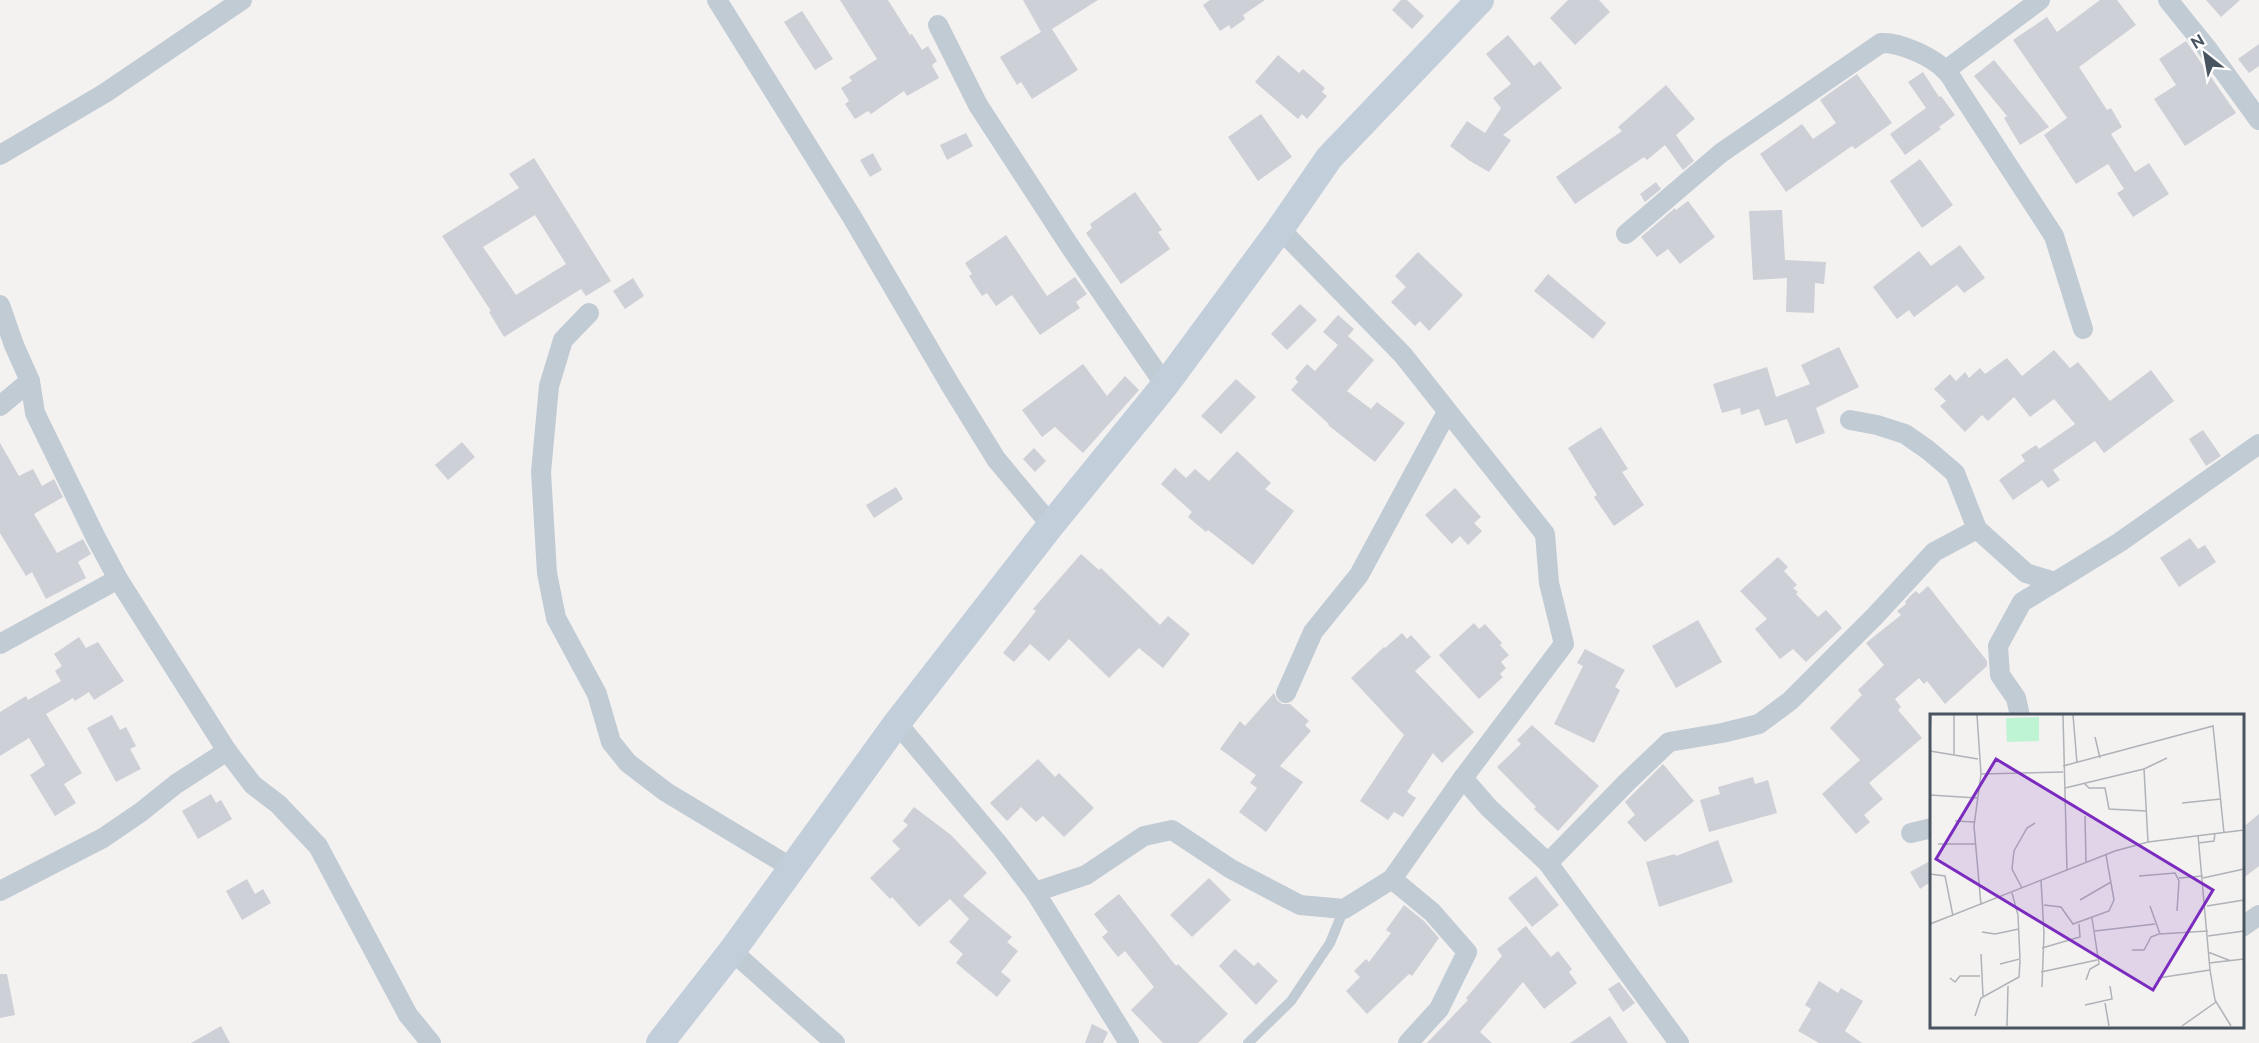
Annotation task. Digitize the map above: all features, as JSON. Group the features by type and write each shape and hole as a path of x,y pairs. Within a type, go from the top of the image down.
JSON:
{"street":[{"path":"0,155 105,93 242,0"},
{"path":"717,0 852,218 991,450 1051,525"},
{"path":"660,1043 732,951 897,723 1051,525 1165,385 1280,229 1329,158 1480,0"},
{"path":"1946,70 2040,0"},
{"path":"2168,0 2206,47 2259,120"},
{"path":"938,25 978,105 1075,255 1165,385"},
{"path":"1626,234 1721,153 1881,43 1893,43 1907,47 1946,70 2054,236 2083,329"},
{"path":"1035,892 1086,874 1144,836 1172,830 1231,869 1300,905 1344,909 1392,879 1463,778 1564,644 1549,583 1545,534 1403,355 1280,229"},
{"path":"0,305 30,381 35,413 118,579 227,751 253,785 279,804 318,846 408,1015 431,1043"},
{"path":"589,313 562,340 549,386 541,472 547,573 556,618 597,694 611,742 628,763 666,792 792,868"},
{"path":"0,406 30,381"},
{"path":"1286,693 1313,632 1359,575 1447,412"},
{"path":"1850,420 1877,425 1905,434 1955,473 1977,529 2026,573 2055,582"},
{"path":"2020,714 2016,698 2000,675 1998,646 2022,602 2120,542 2259,444"},
{"path":"1548,863 1627,782 1670,742 1722,734 1759,724 1790,701 1876,615 1934,552 1977,529"},
{"path":"0,644 118,579"},
{"path":"897,723 1000,846 1035,892 1129,1043"},
{"path":"0,891 103,838 176,784 227,751"},
{"path":"1463,778 1489,808 1548,863 1679,1043"},
{"path":"1911,833 1930,828"},
{"path":"1392,879 1432,912 1467,952 1439,1009 1408,1043"},
{"path":"2244,926 2259,915"},
{"path":"732,951 835,1043"}],"lane":[{"path":"1248,1043 1291,1001 1330,943 1344,909"}],"building":[{"path":"840,0 888,0 922,50 928,46 937,61 932,65 939,78 907,96 904,91 871,114 868,111 855,119 845,104 849,101 841,88 852,81 849,77 877,59"},
{"path":"1023,0 1098,0 1052,29 1078,70 1032,99 1021,82 1017,85 1000,57 1041,32"},
{"path":"1210,0 1265,0 1243,15 1245,19 1231,29 1229,25 1220,31 1203,5"},
{"path":"1401,0 1407,0 1424,16 1412,29 1392,10"},
{"path":"1568,0 1599,0 1610,12 1575,45 1550,18"},
{"path":"2100,0 2117,0 2136,25 2079,67 2107,110 2111,108 2122,127 2111,134 2135,172 2149,163 2169,194 2133,217 2117,193 2124,189 2108,164 2076,184 2044,135 2067,118 2013,40 2047,17 2057,32"},
{"path":"2206,0 2240,0 2221,17"},
{"path":"802,11 833,59 815,70 784,22"},
{"path":"1508,35 1534,66 1540,61 1562,88 1503,135 1511,140 1489,172 1450,146 1467,121 1485,133 1501,108 1493,98 1511,84 1486,54"},
{"path":"2186,41 2236,113 2185,146 2154,99 2176,85 2159,59"},
{"path":"2259,44 2259,66 2249,73 2238,59"},
{"path":"1278,55 1299,73 1303,69 1325,88 1322,92 1327,96 1307,119 1302,114 1298,119 1255,82"},
{"path":"1994,60 2049,127 2020,145 2004,118 2007,116 1974,76"},
{"path":"1923,72 1939,97 1941,96 1955,115 1939,127 1941,129 1905,155 1890,134 1926,108 1908,82"},
{"path":"1857,74 1892,123 1855,149 1852,146 1786,192 1760,154 1802,124 1813,139 1836,123 1820,100"},
{"path":"1666,85 1695,119 1676,135 1694,161 1683,170 1665,145 1647,160 1644,157 1575,204 1556,177 1622,131 1618,127"},
{"path":"1261,114 1292,157 1258,181 1228,137"},
{"path":"966,133 973,146 947,160 940,145"},
{"path":"873,153 882,170 870,177 860,160"},
{"path":"534,158 611,281 586,296 581,289 504,337 489,312 491,311 442,236 519,188 509,174","holes":["535,215 566,264 516,295 483,247"]},
{"path":"1920,159 1953,205 1922,228 1890,181"},
{"path":"1656,182 1661,189 1645,202 1640,194"},
{"path":"1135,192 1162,230 1158,232 1170,249 1121,284 1086,233 1092,228 1090,224"},
{"path":"1688,201 1715,237 1680,264 1668,249 1657,257 1641,237 1675,208 1676,210"},
{"path":"1782,210 1785,260 1826,262 1824,284 1815,283 1814,313 1786,312 1787,278 1753,280 1749,211"},
{"path":"1006,235 1047,296 1075,277 1087,294 1076,302 1080,308 1040,335 1012,295 996,306 987,293 982,296 969,276 972,274 965,263"},
{"path":"1960,245 1985,278 1964,293 1957,285 1914,317 1909,310 1897,319 1873,287 1919,251 1931,266"},
{"path":"1418,252 1463,295 1429,331 1420,321 1415,326 1391,302 1406,287 1395,276"},
{"path":"1548,274 1606,323 1593,339 1534,291"},
{"path":"633,278 644,296 625,309 613,291"},
{"path":"1300,304 1317,320 1287,350 1271,334"},
{"path":"1338,315 1354,329 1348,336 1374,360 1347,391 1371,409 1377,402 1405,423 1375,462 1328,425 1291,390 1298,382 1295,378 1307,364 1315,371 1338,345 1323,332"},
{"path":"1839,347 1859,387 1816,408 1825,433 1796,444 1787,419 1765,426 1759,409 1741,415 1740,408 1722,413 1713,384 1767,367 1776,397 1810,384 1801,365"},
{"path":"2054,350 2070,368 2078,362 2110,401 2151,370 2174,401 2104,453 2095,441 2053,470 2060,480 2048,488 2042,480 2013,500 1999,480 2025,461 2021,455 2036,445 2039,449 2075,424 2054,399 2030,417 2014,397 1988,421 1982,415 1965,432 1940,406 1946,401 1934,389 1950,374 1956,381 1965,372 1969,378 1980,368 1985,374 2007,358 2022,376"},
{"path":"1083,364 1107,396 1125,376 1139,390 1083,453 1055,427 1042,437 1022,410"},
{"path":"1236,379 1256,397 1221,434 1201,416"},
{"path":"1601,427 1628,469 1622,472 1644,505 1614,526 1594,497 1597,495 1568,448"},
{"path":"2203,430 2221,456 2206,466 2189,439"},
{"path":"462,442 475,457 448,480 435,465"},
{"path":"0,443 19,476 33,469 42,486 54,479 63,497 34,514 57,553 83,539 91,554 78,562 86,578 46,599 32,572 26,576 0,533"},
{"path":"1034,448 1046,461 1035,472 1023,459"},
{"path":"1237,451 1271,483 1265,489 1294,511 1253,565 1188,517 1192,512 1161,484 1175,468 1186,478 1195,469 1209,481"},
{"path":"896,487 903,499 874,518 866,505"},
{"path":"1455,488 1481,517 1474,523 1482,531 1468,545 1460,536 1452,544 1425,515"},
{"path":"2190,538 2198,549 2205,545 2216,562 2179,587 2160,558"},
{"path":"1081,554 1099,570 1101,568 1160,625 1168,616 1190,634 1163,668 1139,648 1109,678 1069,639 1049,661 1030,644 1014,662 1003,653 1036,611 1033,609"},
{"path":"1778,557 1788,567 1784,571 1797,585 1793,588 1798,592 1796,594 1818,617 1826,610 1842,628 1806,662 1793,649 1780,659 1755,629 1767,619 1740,591"},
{"path":"1928,586 1987,661 1987,666 1945,704 1927,681 1924,684 1919,678 1895,699 1901,707 1898,710 1922,738 1869,783 1883,799 1864,815 1870,822 1856,834 1822,794 1860,760 1830,728 1862,695 1858,690 1884,665 1866,643 1901,615 1897,611 1906,604 1905,602 1911,595 1916,591 1919,594"},
{"path":"1698,620 1722,662 1676,688 1652,646"},
{"path":"1474,623 1479,629 1485,624 1502,643 1500,645 1509,655 1501,662 1506,668 1500,674 1503,677 1479,699 1439,655"},
{"path":"1402,633 1407,639 1411,635 1431,657 1415,671 1474,732 1442,763 1433,753 1407,792 1416,798 1403,817 1394,812 1388,820 1360,801 1404,735 1351,678"},
{"path":"79,637 86,648 98,642 124,681 94,700 89,692 75,701 73,698 46,714 82,773 64,784 76,803 55,816 30,775 45,765 29,738 0,756 0,712 26,696 28,700 61,681 55,671 62,666 54,654"},
{"path":"1585,649 1625,670 1615,687 1620,690 1594,743 1554,724 1583,666 1577,663"},
{"path":"1274,693 1282,704 1290,704 1309,721 1305,725 1311,731 1280,766 1303,782 1266,832 1239,812 1257,788 1250,783 1256,775 1220,749 1240,721 1245,726"},
{"path":"112,715 120,730 126,727 136,746 130,749 141,769 116,782 87,728"},
{"path":"1532,725 1599,786 1558,831 1534,809 1536,807 1497,767 1521,744 1517,740"},
{"path":"1038,759 1055,777 1059,773 1094,808 1064,837 1043,816 1036,822 1021,807 1007,821 990,803"},
{"path":"1663,764 1694,801 1645,842 1627,822 1635,815 1625,802"},
{"path":"1753,777 1755,784 1768,780 1777,813 1709,832 1700,800 1720,794 1718,787"},
{"path":"211,794 216,803 221,800 232,819 198,839 182,811"},
{"path":"914,807 951,835 987,873 963,896 1012,937 1007,942 1018,951 1001,972 1011,980 997,997 956,963 963,954 949,942 969,919 950,899 919,927 892,897 890,899 870,878 900,849 892,841 908,825 903,821"},
{"path":"2259,814 2259,866 2244,877 2244,826"},
{"path":"1718,840 1733,882 1659,907 1646,862 1675,854 1676,856"},
{"path":"1930,861 1930,882 1920,889 1910,872"},
{"path":"1536,876 1559,905 1532,927 1508,898"},
{"path":"1209,878 1231,900 1192,937 1170,915"},
{"path":"247,879 255,894 263,889 271,903 242,920 226,891"},
{"path":"1119,894 1176,966 1178,964 1228,1014 1198,1043 1163,1043 1131,1010 1154,987 1125,951 1118,957 1102,937 1108,932 1094,914"},
{"path":"1404,905 1424,921 1439,938 1412,976 1409,974 1367,1014 1346,991 1360,977 1354,971 1366,959 1369,962 1391,933 1386,930"},
{"path":"1526,926 1551,957 1558,951 1572,969 1569,972 1577,983 1544,1009 1523,982 1480,1032 1492,1043 1427,1043 1468,1000 1466,998 1502,956 1497,949"},
{"path":"1235,949 1254,966 1258,962 1278,981 1256,1005 1219,966"},
{"path":"0,974 7,974 15,1015 0,1018"},
{"path":"1819,981 1838,993 1841,988 1863,1001 1845,1031 1862,1043 1819,1043 1798,1031 1811,1009 1805,1005"},
{"path":"1619,982 1635,1003 1623,1012 1608,989"},
{"path":"1610,1016 1628,1043 1570,1043"},
{"path":"1092,1024 1108,1032 1103,1043 1085,1043"},
{"path":"221,1026 230,1043 191,1043"}]}
